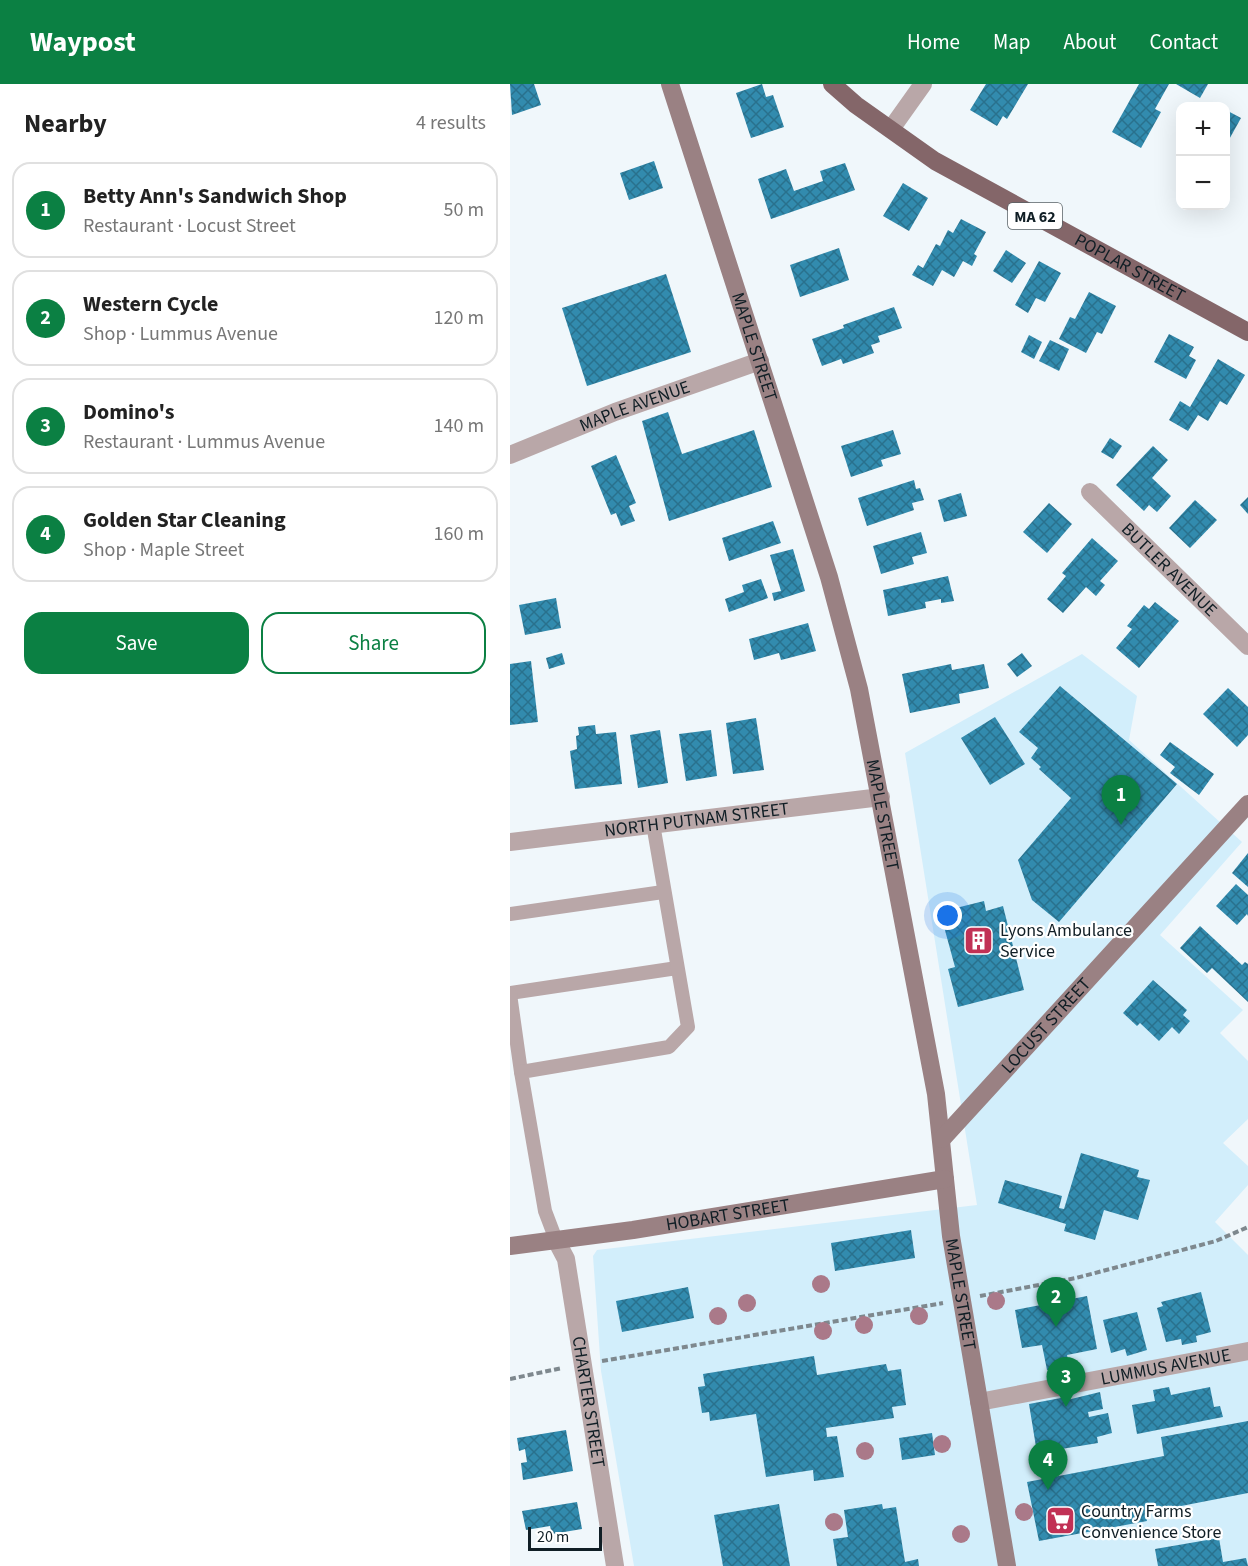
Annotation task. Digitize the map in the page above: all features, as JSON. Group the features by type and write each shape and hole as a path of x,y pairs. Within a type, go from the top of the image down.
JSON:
{"main road":[{"name":"MAPLE STREET","path":"670,84 829,577 859,689 936,1095 951,1236 1007,1566"},
{"name":"POPLAR STREET","path":"832,84 856,105 935,161 1248,332"},
{"name":"LOCUST STREET","path":"942,1139 1248,804"},
{"name":"HOBART STREET","path":"510,1246 633,1230 945,1179"}],"street":[{"path":"891,129 923,84"},
{"name":"MAPLE AVENUE","path":"510,455 615,412 760,361"},
{"name":"BUTLER AVENUE","path":"1090,492 1248,646"},
{"name":"NORTH PUTNAM STREET","path":"510,842 881,797"},
{"name":"CHARTER STREET","path":"556,1240 566,1259 615,1566"},
{"name":"LUMMUS AVENUE","path":"979,1402 1248,1351"}],"lane":[{"path":"520,1072 669,1047 688,1027 653,824"},
{"path":"510,914 663,892"},
{"path":"556,1240 546,1211 520,1072 510,994 677,968"}],"path":[{"path":"990,1295 1076,1278 1216,1240 1248,1227"},
{"path":"510,1379 584,1364 937,1304"}],"shaded area":[{"path":"1082,654 1137,696 1129,740 1242,842 1160,935 1243,1010 1220,1033 1248,1061 1248,1119 1223,1143 1248,1166 1248,1185 1215,1222 1248,1255 1248,1566 634,1566 601,1371 593,1256 597,1250 977,1205 905,753"}],"building":[{"path":"510,84 534,84 541,105 512,115"},
{"path":"762,84 766,97 773,95 784,127 751,138 736,93"},
{"path":"986,84 1028,84 1007,119 1003,116 997,126 970,110"},
{"path":"1139,84 1169,84 1155,109 1161,112 1141,148 1112,132"},
{"path":"1176,84 1208,84 1200,98"},
{"path":"1230,112 1241,118 1230,138"},
{"path":"654,161 663,188 629,200 620,173"},
{"path":"845,163 855,190 771,219 758,179 786,169 794,191 823,181 820,171"},
{"path":"903,183 928,198 909,231 883,216"},
{"path":"961,219 986,232 974,254 977,256 972,266 963,261 954,277 942,270 933,286 912,275 918,265 923,268 936,244 940,246 948,230 953,233"},
{"path":"839,248 849,280 800,297 790,265"},
{"path":"1006,250 1026,263 1012,283 993,271"},
{"path":"1039,261 1061,273 1045,302 1036,298 1028,313 1015,305"},
{"path":"666,274 691,352 587,386 562,308"},
{"path":"1089,292 1116,306 1102,334 1097,332 1086,353 1059,339 1070,317 1075,319"},
{"path":"894,307 902,328 878,336 880,342 871,345 874,353 843,364 841,359 822,366 812,339"},
{"path":"1169,334 1194,347 1189,356 1196,360 1186,379 1154,362"},
{"path":"1029,335 1042,342 1034,359 1021,352"},
{"path":"1050,340 1069,349 1059,371 1039,361"},
{"path":"1218,359 1245,375 1227,405 1220,401 1208,421 1198,415 1188,431 1169,420 1180,401 1190,407"},
{"path":"668,412 682,454 754,430 772,487 669,521 642,421"},
{"path":"893,430 901,454 881,460 883,466 851,477 841,446"},
{"path":"1110,438 1122,446 1113,459 1101,452"},
{"path":"1153,446 1168,460 1152,478 1171,496 1157,512 1149,505 1144,511 1116,485"},
{"path":"616,455 636,503 629,506 635,521 621,526 616,513 611,515 591,466"},
{"path":"914,480 916,489 920,488 924,500 912,503 914,510 867,526 858,498"},
{"path":"961,493 967,516 944,522 938,500"},
{"path":"1248,497 1248,514 1240,505"},
{"path":"1195,500 1217,520 1190,548 1169,528"},
{"path":"1049,503 1072,524 1047,553 1023,532"},
{"path":"773,521 781,543 729,561 722,538"},
{"path":"921,532 927,553 912,557 914,564 881,574 873,546"},
{"path":"1092,538 1118,561 1100,581 1105,585 1096,596 1086,587 1063,613 1047,599 1066,576 1062,573"},
{"path":"793,549 805,591 774,601 772,593 781,591 770,555"},
{"path":"948,576 954,601 941,603 941,599 925,602 926,608 888,616 883,590"},
{"path":"761,579 768,598 729,612 725,599 744,592 742,585"},
{"path":"556,598 561,628 525,635 519,605"},
{"path":"1155,602 1179,621 1139,668 1116,648 1132,629 1127,626 1144,605 1149,609"},
{"path":"808,623 816,651 781,660 779,653 754,660 749,639"},
{"path":"562,653 565,664 549,669 546,658"},
{"path":"1022,653 1032,666 1017,677 1007,664"},
{"path":"531,661 538,722 510,725 510,664"},
{"path":"951,664 952,670 984,664 989,688 959,694 960,703 910,713 902,674"},
{"path":"1060,686 1177,784 1059,922 1032,900 1018,860 1071,798 1039,769 1041,767 1031,758 1038,748 1019,732"},
{"path":"1228,688 1248,707 1248,735 1237,747 1203,714"},
{"path":"995,717 1025,764 990,785 961,738"},
{"path":"756,718 764,770 733,774 726,723"},
{"path":"595,725 596,734 616,732 622,784 575,789 570,751 577,749 578,727"},
{"path":"660,730 668,783 638,788 630,735"},
{"path":"711,730 717,776 686,781 679,734"},
{"path":"1170,742 1214,774 1199,795 1170,773 1175,767 1160,755"},
{"path":"1248,853 1248,887 1232,873"},
{"path":"1236,884 1248,895 1248,916 1247,914 1237,925 1216,906"},
{"name":"Lyons Ambulance Service","path":"984,901 986,911 1003,906 1024,990 958,1007 948,969 955,967 940,912"},
{"path":"1200,926 1242,965 1245,962 1248,964 1248,1002 1212,968 1207,973 1180,948"},
{"path":"1153,980 1187,1010 1183,1015 1190,1021 1179,1034 1172,1027 1159,1041 1140,1023 1137,1026 1123,1013"},
{"path":"1081,1153 1139,1170 1137,1177 1150,1180 1138,1220 1104,1210 1095,1240 1064,1231 1066,1224 998,1203 1005,1180 1062,1196 1059,1208 1064,1209"},
{"path":"911,1230 915,1258 835,1271 831,1243"},
{"path":"688,1287 694,1318 622,1332 616,1301"},
{"path":"1201,1292 1211,1332 1196,1336 1197,1342 1182,1345 1181,1339 1166,1342 1157,1308 1163,1306 1161,1302"},
{"path":"1087,1296 1097,1349 1067,1355 1069,1365 1047,1370 1042,1345 1022,1348 1015,1310"},
{"path":"1137,1312 1147,1350 1127,1356 1125,1349 1111,1353 1103,1320"},
{"path":"814,1356 817,1375 886,1364 888,1371 901,1369 906,1405 892,1407 894,1418 826,1428 827,1437 837,1436 844,1477 814,1481 813,1470 766,1477 756,1414 710,1421 709,1412 702,1413 698,1387 705,1386 703,1374"},
{"path":"1169,1387 1171,1395 1210,1387 1214,1407 1220,1406 1223,1417 1137,1434 1132,1405 1155,1401 1153,1390"},
{"path":"1100,1392 1103,1409 1088,1412 1089,1417 1108,1413 1112,1433 1097,1437 1098,1443 1037,1453 1029,1404 1066,1397 1067,1400"},
{"path":"1248,1421 1248,1493 1145,1513 1147,1521 1039,1541 1027,1482 1164,1456 1161,1437"},
{"path":"566,1430 573,1471 523,1480 521,1463 527,1462 525,1449 519,1451 517,1438"},
{"path":"932,1433 935,1455 902,1460 899,1438"},
{"path":"577,1502 582,1529 552,1534 550,1526 526,1530 522,1511"},
{"path":"779,1504 790,1566 723,1566 714,1515"},
{"path":"882,1504 883,1509 896,1507 905,1562 918,1559 919,1566 837,1566 833,1539 848,1537 844,1510"},
{"path":"1219,1538 1223,1562 1246,1558 1248,1566 1158,1566 1155,1549"}],"place":[{"name":"Betty Ann's Sandwich Shop","path":"1121,825"},
{"name":"Lyons Ambulance Service","path":"979,940"},
{"name":"Western Cycle","path":"1056,1327"},
{"name":"Domino's","path":"1066,1407"},
{"name":"Golden Star Cleaning","path":"1048,1490"},
{"name":"Country Farms Convenience Store","path":"1060,1521"}]}
